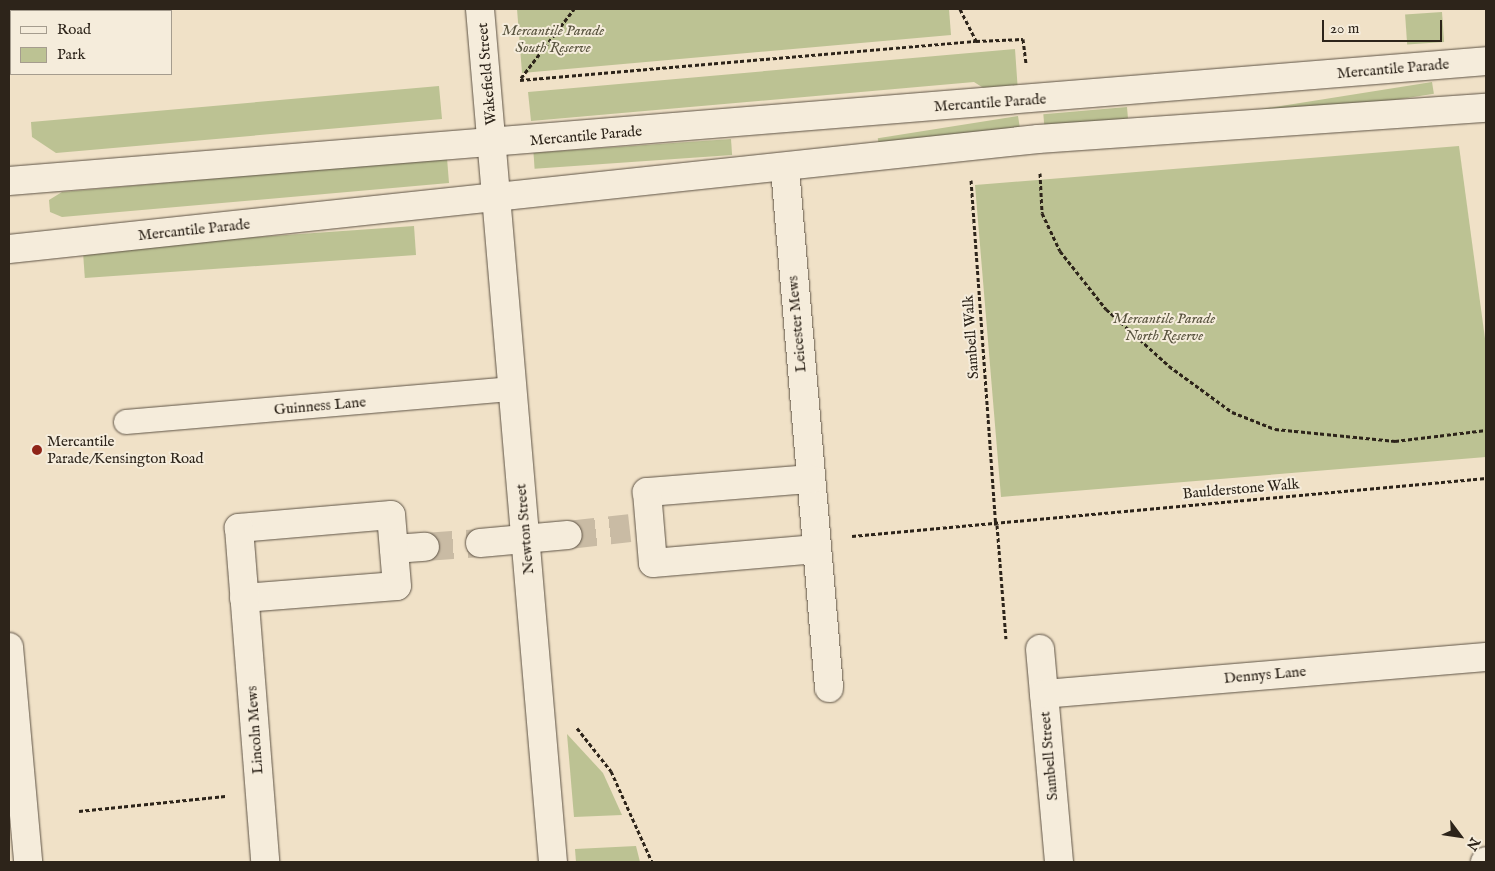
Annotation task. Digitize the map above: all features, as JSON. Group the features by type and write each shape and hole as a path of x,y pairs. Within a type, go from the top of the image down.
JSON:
{"street":[{"name":"Wakefield Street","path":"480,9 493,140"},
{"name":"Mercantile Parade","path":"9,181 493,140 525,141 1032,100 1486,61"},
{"name":"Mercantile Parade","path":"9,249 498,197 785,169 1038,139 1486,108"},
{"path":"493,140 498,197"},
{"name":"Leicester Mews","path":"785,169 829,688"},
{"name":"Newton Street","path":"498,197 553,862"},
{"path":"810,480 647,492 640,528 652,563 816,544"},
{"name":"Lincoln Mews","path":"244,598 397,586 391,515 239,528 244,598 259,792 265,862"},
{"path":"480,542 568,535"},
{"path":"394,549 425,547"},
{"path":"9,647 28,862"},
{"name":"Sambell Street","path":"1040,649 1059,862"},
{"name":"Dennys Lane","path":"1044,694 1486,657"}],"lane":[{"name":"Guinness Lane","path":"126,422 513,389"}],"path":[{"path":"525,141 520,80 574,9"},
{"path":"960,9 976,41"},
{"path":"488,83 976,41 1023,39 1032,100"},
{"path":"1038,139 1042,213 1060,251 1106,309 1169,366 1232,412 1275,429 1395,441 1486,430"},
{"name":"Sambell Walk","path":"969,147 1006,649"},
{"name":"Baulderstone Walk","path":"997,525 1486,478"},
{"path":"816,544 997,525"},
{"path":"539,688 611,771 652,862"},
{"path":"78,811 259,792"}],"green space":[{"name":"Mercantile Parade South Reserve","path":"517,9 949,9 951,35 522,73"},
{"path":"1442,12 1444,42 1407,45 1405,15"},
{"path":"1015,49 1018,92 993,94 974,82 531,121 528,92"},
{"path":"1432,82 1434,94 1207,130 1205,118"},
{"path":"439,86 442,119 56,153 32,137 31,122"},
{"path":"1127,107 1128,119 1044,126 1043,114"},
{"path":"1018,116 1020,128 880,150 878,138"},
{"path":"731,139 732,155 535,169 533,153"},
{"name":"Mercantile Parade North Reserve","path":"1459,146 1486,346 1486,457 1001,497 975,185"},
{"path":"447,158 449,183 62,217 50,212 49,200 62,192"},
{"path":"414,226 416,255 85,278 83,249"},
{"path":"567,734 603,773 622,815 574,817"},
{"path":"636,846 640,862 576,862 575,849"}],"tunnel":[{"path":"568,535 630,528"},
{"path":"425,547 480,543"}],"place":[{"name":"Mercantile Parade/Kensington Road","path":"37,450"}]}
